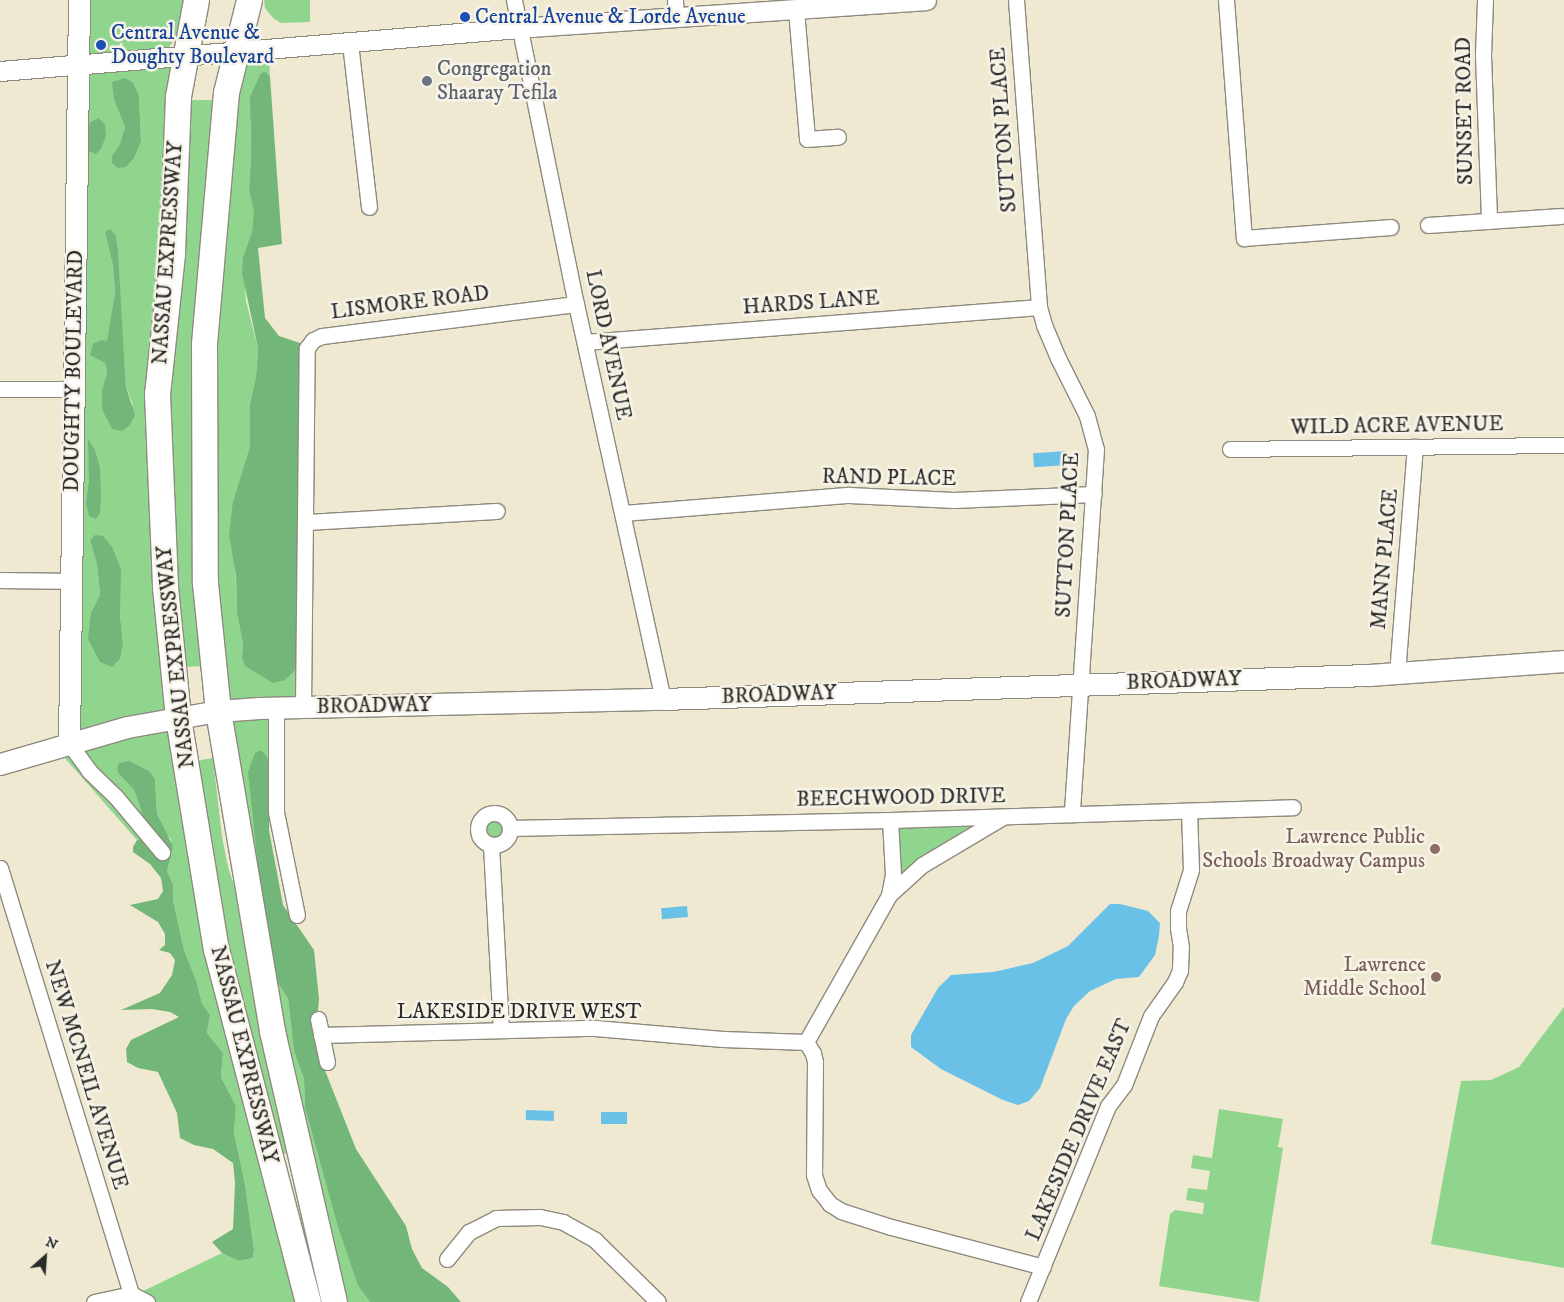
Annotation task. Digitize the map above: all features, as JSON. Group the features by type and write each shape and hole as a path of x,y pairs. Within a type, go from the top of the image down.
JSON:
{"highway":[{"name":"NASSAU EXPRESSWAY","path":"196,0 184,54 178,96 172,254 157,394 165,586 178,718 216,949 308,1302"},
{"name":"NASSAU EXPRESSWAY","path":"249,0 226,92 204,344 205,583 218,711 272,1031 334,1302"}],"main road":[{"name":"DOUGHTY BOULEVARD","path":"69,743 73,581 79,0"},
{"name":"BROADWAY","path":"0,764 127,727 218,711 303,707 663,699 1397,674 1564,661"}],"street":[{"name":"LORD AVENUE","path":"514,0 576,304 586,342 663,699"},
{"path":"0,71 184,54 350,43 520,28 676,8 796,10 926,0"},
{"name":"SUTTON PLACE","path":"1016,0 1039,307 1044,325 1075,389 1093,432 1097,466 1072,814"},
{"path":"1226,0 1244,238 1391,228"},
{"name":"SUNSET ROAD","path":"1485,0 1483,55 1489,221"},
{"path":"796,10 807,139 838,137"},
{"path":"350,43 369,207"},
{"path":"1428,225 1561,216"},
{"name":"LISMORE ROAD","path":"303,707 306,348 313,340 322,336 576,304"},
{"name":"HARDS LANE","path":"586,342 1039,307"},
{"path":"0,389 74,389"},
{"name":"WILD ACRE AVENUE","path":"1230,449 1564,445"},
{"name":"MANN PLACE","path":"1397,674 1415,447"},
{"name":"RAND PLACE","path":"623,513 849,495 954,500 1094,494"},
{"path":"306,522 497,511"},
{"path":"0,580 73,581"},
{"path":"276,708 276,812 297,915"},
{"path":"69,743 89,771 116,797 162,852"},
{"name":"BEECHWOOD DRIVE","path":"510,828 890,820 1292,807"},
{"name":"LAKESIDE DRIVE EAST","path":"1028,1302 1108,1106 1124,1085 1150,1016 1175,982 1180,970 1182,947 1178,928 1178,911 1191,870 1189,811"},
{"path":"491,813 502,814 509,823 510,828 505,841 491,845 486,843 479,834 478,829 482,818 491,813"},
{"path":"1004,816 922,865 889,895 806,1042 813,1053 815,1062 814,1175 819,1190 830,1204 841,1212 1043,1267"},
{"path":"889,895 893,874 890,820"},
{"path":"491,845 501,1030"},
{"name":"NEW MCNEIL AVENUE","path":"0,868 130,1294"},
{"path":"318,1019 327,1062"},
{"name":"LAKESIDE DRIVE WEST","path":"322,1035 612,1029 722,1039 806,1042"},
{"path":"447,1259 469,1232 496,1218 540,1217 563,1222 595,1240 658,1302"},
{"path":"94,1302 130,1294 148,1302"}],"green space":[{"path":"82,0 186,0 179,34 165,52 80,62"},
{"path":"264,0 310,0 310,22 281,23 273,18 265,8"},
{"path":"269,54 270,77 266,72 250,120 251,156 249,190 255,211 252,231 243,257 246,301 258,348 256,377 250,403 250,446 233,501 237,613 243,645 242,657 299,657 298,702 224,701 208,584 207,350 241,58"},
{"path":"174,62 156,391 170,679 164,715 73,736 80,65","holes":["139,96 141,141 112,156 120,144 125,127 114,100","105,232 116,237 126,387 133,405 102,390 107,372 105,363 115,293 113,266","90,540 120,569 120,615 123,644 91,612 100,595 97,565"]},
{"path":"266,72 270,77 282,244 258,248 265,318 279,336 300,343 303,350 299,657 294,671 285,680 273,683 245,666 242,657 243,645 237,613 236,575 229,535 233,501 250,446 250,403 256,377 258,348 242,273 243,257 252,231 254,211 249,190 251,156 250,97 261,73"},
{"path":"125,78 133,83 139,96 141,141 134,158 126,167 118,168 112,163 112,156 120,144 125,127 114,100 112,82"},
{"path":"190,100 225,100 214,179 211,666 180,667 164,495 169,324"},
{"path":"99,118 105,125 106,136 101,149 96,154 89,151 86,136 90,122"},
{"path":"110,229 116,236 118,253 126,387 135,415 130,425 122,431 112,429 102,409 102,390 107,372 105,363 90,355 93,344 101,340 107,341 115,293 113,266 105,232"},
{"path":"88,439 95,450 100,468 100,513 96,519 89,516 86,503 89,481"},
{"path":"95,535 103,536 112,547 121,569 120,615 123,644 120,659 112,667 100,662 88,639 91,612 100,595 97,565 90,540"},
{"path":"273,713 271,777 261,750 275,978 288,999 294,1051 304,1079 305,1108 338,1228 358,1286 370,1302 334,1302 221,714"},
{"path":"158,726 170,732 306,1302 153,1302 137,1294 222,1253 239,1261 253,1258 254,1250 245,1184 234,1133 236,1106 221,1077 223,1053 207,1033 210,1015 202,1003 196,980 184,950 173,900 173,884 167,871 168,859 172,853 171,839 164,832 157,814 155,779 119,774 134,790 145,822 146,837 137,840 56,748"},
{"path":"261,750 267,757 271,777 269,830 283,905 314,950 319,999 315,1045 356,1149 406,1226 412,1249 422,1268 448,1287 461,1302 370,1302 358,1286 338,1228 305,1108 304,1079 294,1051 288,999 275,978 267,953 248,772 255,753"},
{"path":"213,758 222,837 228,867 247,925 288,1153 276,1155 231,989 189,762"},
{"path":"129,761 149,771 155,779 157,814 173,846 167,871 173,884 173,900 184,950 196,980 202,1003 210,1015 207,1033 223,1053 221,1077 236,1106 234,1133 245,1184 254,1250 253,1258 239,1261 222,1253 212,1242 233,1229 235,1183 233,1163 213,1149 194,1145 180,1138 177,1113 158,1072 138,1068 127,1062 126,1049 131,1040 179,1017 170,1012 152,1009 121,1010 160,993 172,975 175,960 170,953 159,950 165,945 165,934 158,922 130,905 158,899 163,891 161,878 150,864 133,852 133,847 137,840 146,837 145,822 134,790 119,774 117,768 119,763"},
{"path":"494,814 504,818 508,828 504,838 494,842 484,838 480,828 484,818"},
{"path":"1004,816 889,895 890,820"},
{"path":"1564,1007 1564,1268 1431,1244 1461,1081 1491,1080 1519,1067"},
{"path":"1219,1109 1283,1119 1278,1147 1283,1148 1259,1302 1159,1286 1170,1214 1175,1210 1203,1214 1204,1203 1186,1200 1188,1188 1207,1190 1210,1171 1191,1168 1193,1155 1212,1158"}],"water":[{"path":"1066,451 1067,465 1034,467 1033,453"},
{"path":"1110,904 1120,904 1148,911 1160,923 1155,955 1139,977 1116,979 1090,991 1074,1006 1066,1019 1040,1088 1029,1101 1018,1105 1003,1100 941,1069 911,1047 911,1035 938,988 951,975 993,972 1033,963 1068,946"},
{"path":"687,906 688,917 662,919 661,908"},
{"path":"526,1110 554,1111 554,1121 526,1120"},
{"path":"601,1112 627,1112 627,1124 601,1124"}],"place":[{"name":"Central Avenue & Lorde Avenue","path":"465,17"},
{"name":"Central Avenue & Doughty Boulevard","path":"101,45"},
{"name":"Congregation Shaaray Tefila","path":"427,81"},
{"name":"Lawrence Public Schools Broadway Campus","path":"1435,849"},
{"name":"Lawrence Middle School","path":"1436,977"}]}
